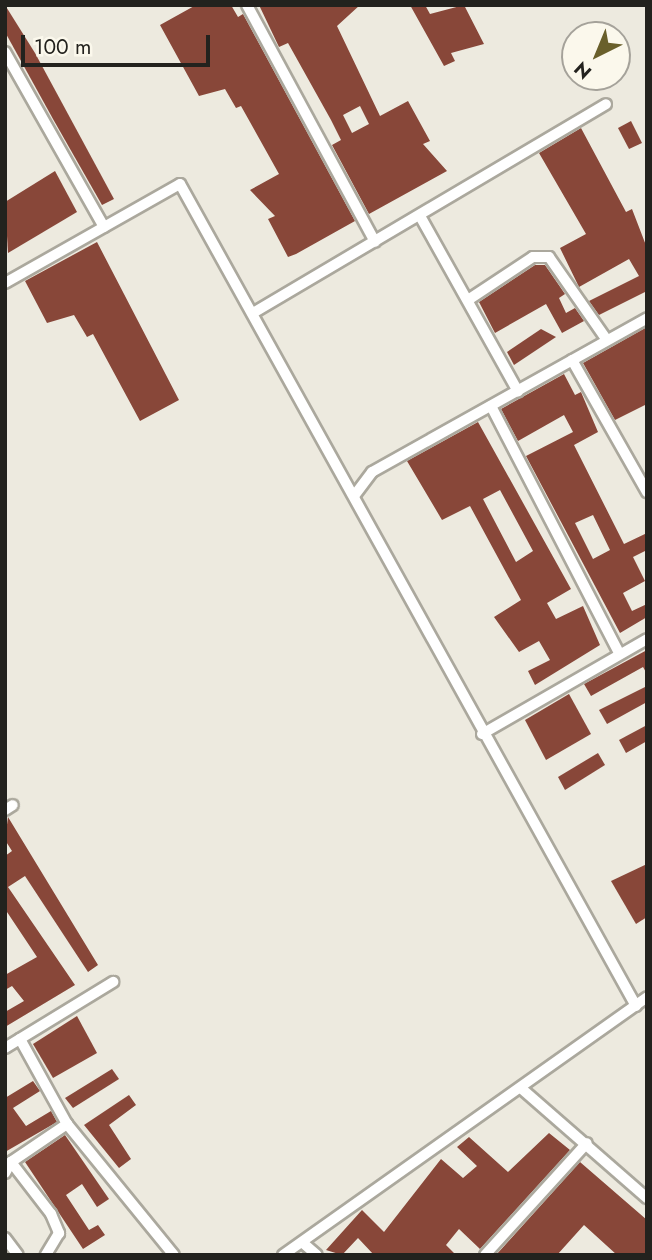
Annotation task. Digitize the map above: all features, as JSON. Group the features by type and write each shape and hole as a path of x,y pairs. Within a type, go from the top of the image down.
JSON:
{"street":[{"path":"247,5 375,242"},
{"path":"5,52 104,227"},
{"path":"253,313 606,104"},
{"path":"5,283 180,184 354,496 482,734 636,1006"},
{"path":"420,216 518,391"},
{"path":"468,300 533,257 549,257 607,340"},
{"path":"354,496 372,472 647,318"},
{"path":"572,360 647,492"},
{"path":"491,406 618,651"},
{"path":"482,734 618,651 647,639"},
{"path":"5,1048 113,982"},
{"path":"283,1255 522,1089 647,998"},
{"path":"20,1039 67,1124 174,1255"},
{"path":"522,1089 647,1198"},
{"path":"5,1173 10,1162 67,1124"},
{"path":"485,1255 587,1143"},
{"path":"10,1162 28,1179 59,1233 46,1255"},
{"path":"5,1238 18,1255"},
{"path":"303,1243 317,1255"}],"building":[{"path":"5,5 35,53 114,199 102,205 53,119 5,32"},
{"path":"196,5 231,5 238,17 243,14 355,221 296,254 288,257 268,219 275,216 250,190 279,174 241,106 236,108 225,89 199,96 160,25"},
{"path":"259,5 360,5 337,26 380,116 408,101 430,141 423,144 447,171 369,214 332,145 341,140 331,120 288,43 279,47","holes":["360,106 369,124 352,133 343,115"]},
{"path":"410,5 425,5 430,14 464,5 484,44 451,53 455,61 444,66"},
{"path":"631,121 642,143 629,149 618,128"},
{"path":"581,128 626,212 632,209 647,248 647,291 599,315 589,301 639,276 629,259 579,287 560,248 586,234 539,153"},
{"path":"55,171 77,212 8,253 5,202"},
{"path":"97,242 179,400 140,421 93,334 87,337 74,315 47,323 25,281"},
{"path":"535,265 545,265 565,294 559,298 566,313 575,308 584,321 562,333 546,304 495,333 479,302"},
{"path":"647,327 647,404 615,420 583,363"},
{"path":"541,329 556,337 514,365 507,352"},
{"path":"564,374 575,395 581,392 598,432 574,445 624,544 647,533 647,550 633,557 645,581 623,593 632,611 647,604 647,617 620,633 526,456 573,432 564,415 518,441 501,409","holes":["593,515 610,550 593,559 575,523"]},
{"path":"478,422 571,589 547,603 556,619 583,606 600,645 535,685 528,671 550,660 539,641 519,652 494,617 521,600 470,506 442,520 407,461","holes":["500,490 533,551 516,562 483,499"]},
{"path":"647,650 647,674 643,667 591,696 584,684"},
{"path":"647,686 647,702 607,724 599,710"},
{"path":"569,694 591,734 546,760 525,720"},
{"path":"647,725 647,741 626,753 619,740"},
{"path":"598,753 605,765 565,790 558,777"},
{"path":"8,817 98,965 88,972 25,876 8,887 75,985 5,1027 5,1012 24,1001 12,986 5,990 5,975 37,957 5,909 5,856 12,851 5,840"},
{"path":"647,864 647,917 636,924 611,881"},
{"path":"77,1016 97,1053 53,1078 33,1044"},
{"path":"112,1069 119,1079 73,1108 65,1098"},
{"path":"33,1081 40,1091 13,1108 26,1126 51,1111 57,1122 5,1152 5,1098"},
{"path":"129,1095 136,1105 109,1125 131,1159 119,1168 84,1125"},
{"path":"549,1133 570,1150 480,1249 459,1229 446,1245 456,1255 374,1255 358,1238 342,1255 326,1250 362,1210 384,1232 441,1159 463,1178 477,1166 457,1147 469,1137 508,1172"},
{"path":"65,1135 109,1199 97,1207 82,1184 66,1195 89,1230 98,1225 105,1235 83,1249 25,1162"},
{"path":"580,1162 647,1220 647,1255 617,1255 584,1225 557,1255 496,1255"}]}
